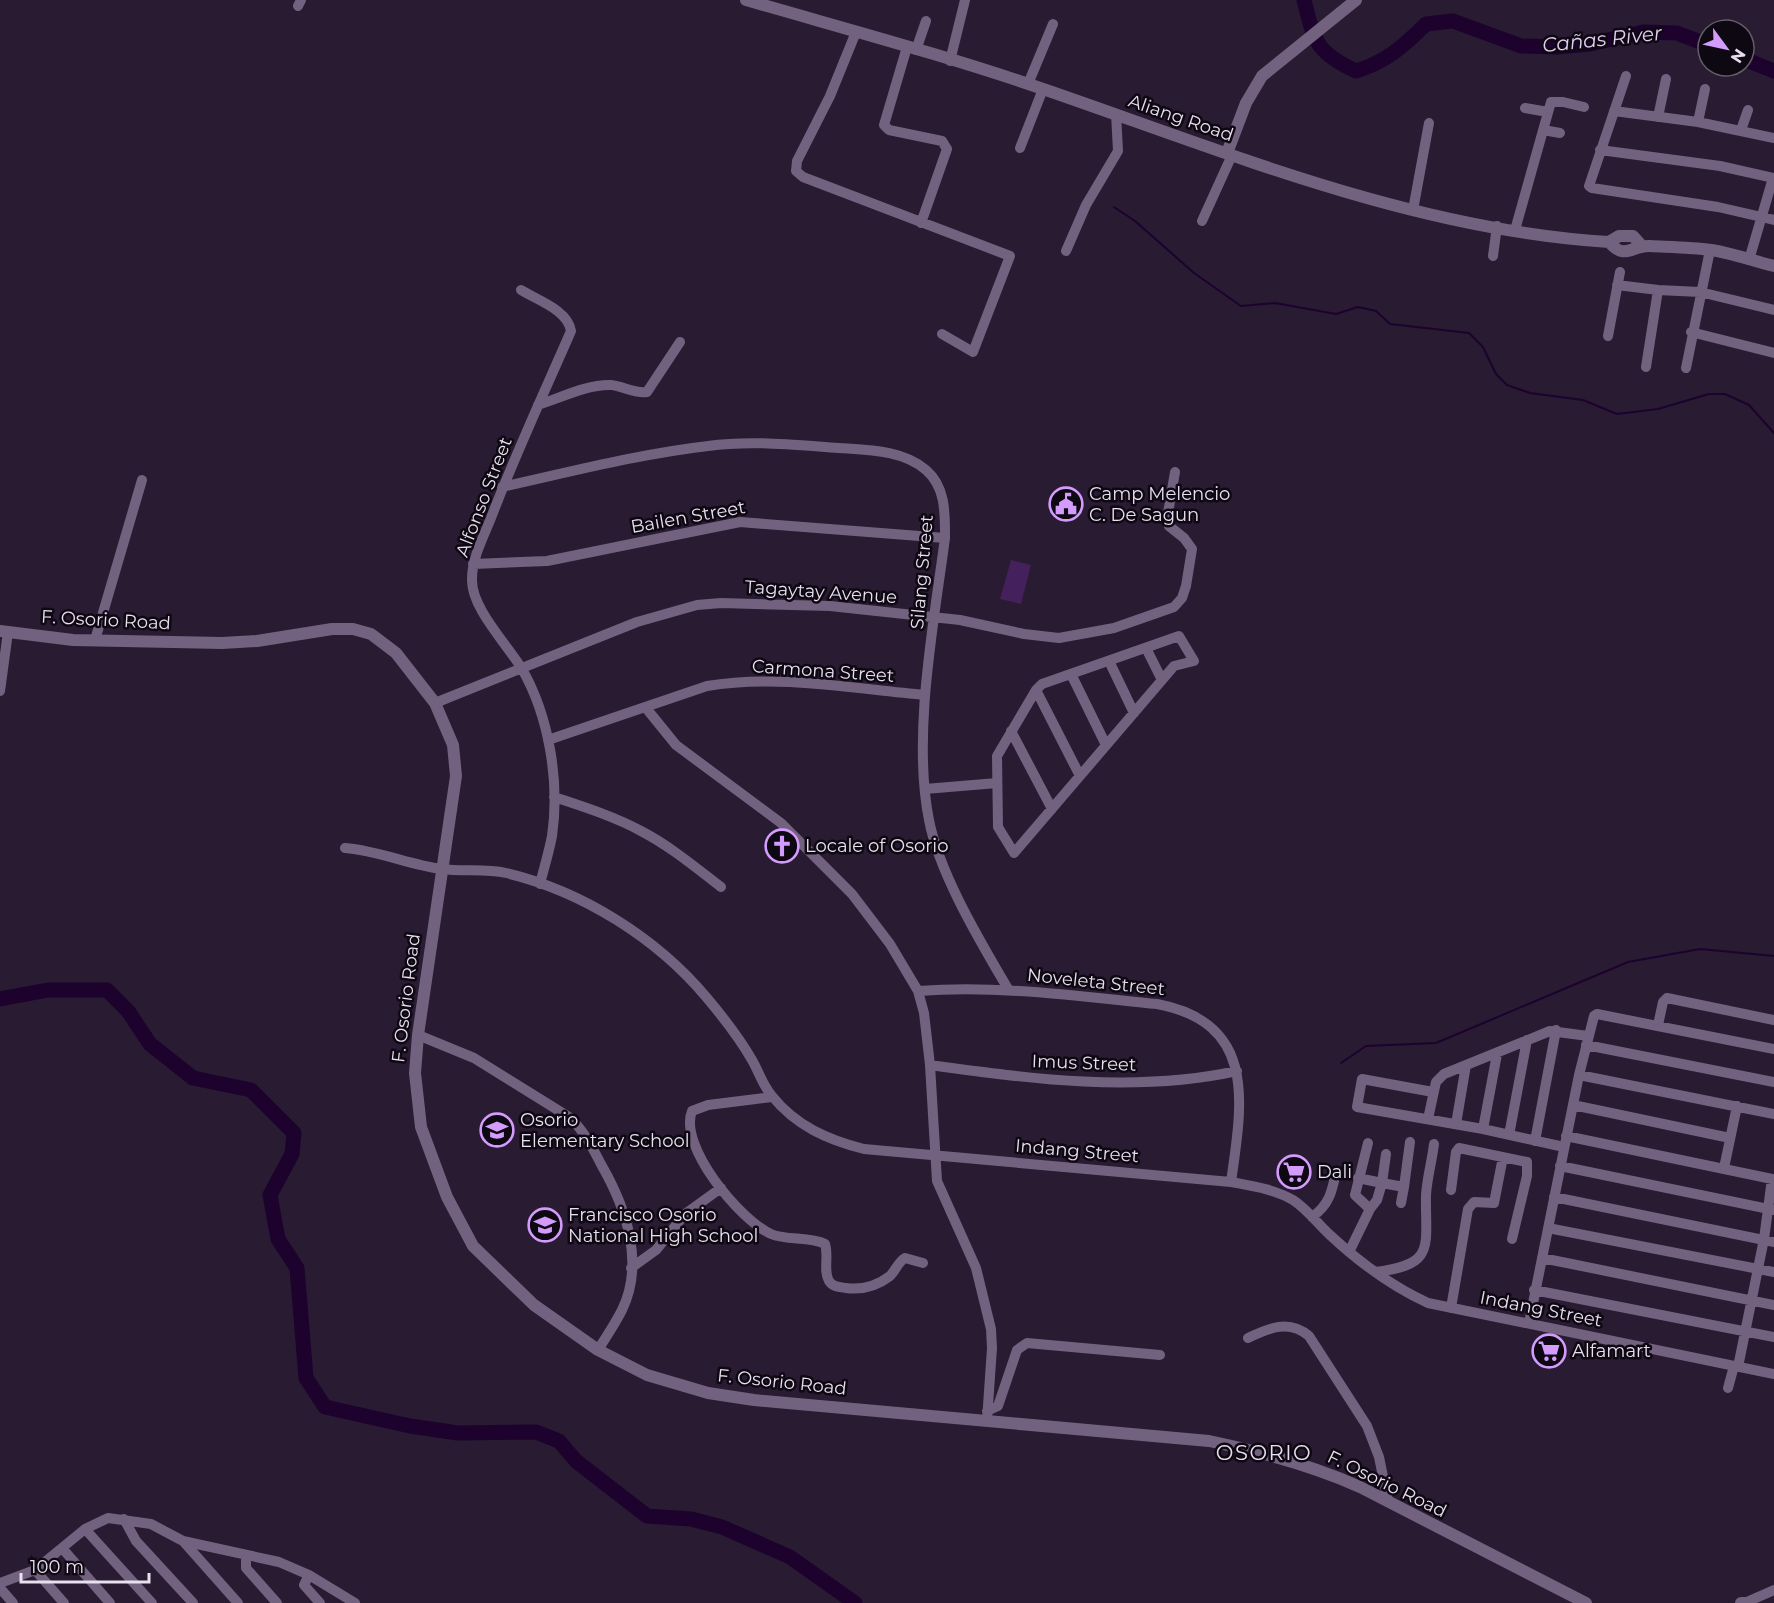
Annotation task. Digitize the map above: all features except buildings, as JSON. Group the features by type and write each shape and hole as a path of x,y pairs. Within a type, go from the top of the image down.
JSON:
{"street":[{"name":"Aliang Road","path":"746,0 1028,84 1327,188 1413,210 1558,239 1609,242 1619,236 1633,236 1642,246 1710,250"},
{"path":"951,61 966,0"},
{"path":"1202,221 1230,154 1246,103 1265,73 1354,1"},
{"path":"921,223 947,149 942,141 889,130 884,124 912,49 926,21"},
{"path":"1028,84 1053,24"},
{"path":"856,32 830,96 797,161 796,171 803,177 1010,256 973,352 942,334"},
{"path":"1626,76 1590,186 1594,189 1689,202 1774,220"},
{"path":"1658,117 1666,79"},
{"path":"1020,148 1043,89"},
{"path":"1698,122 1705,89"},
{"path":"1515,230 1552,101 1584,107"},
{"path":"1525,108 1548,112"},
{"path":"1742,130 1748,110"},
{"path":"1614,111 1698,122 1774,138"},
{"path":"1066,251 1086,205 1118,152 1116,114"},
{"path":"1413,210 1429,123"},
{"path":"1543,130 1560,134"},
{"path":"1600,150 1720,166 1774,178 1749,260"},
{"path":"1493,256 1497,226"},
{"path":"1686,368 1710,250 1774,266"},
{"path":"1608,336 1620,273"},
{"path":"1617,285 1658,290 1700,291 1774,310"},
{"name":"Alfonso Street","path":"521,290 562,314 570,322 571,331 502,488 473,564 473,592 478,604 522,670 536,697 548,740 555,798 552,836 540,884"},
{"path":"1646,367 1658,290"},
{"path":"1692,332 1774,353"},
{"path":"538,405 598,386 612,385 640,393 647,392 680,342"},
{"name":"Silang Street","path":"502,488 708,446 768,443 880,451 908,459 926,470 940,489 945,511 945,537 926,696 925,789 928,819 937,852 1008,989"},
{"name":"Tagaytay Avenue","path":"435,703 637,622 697,606 750,602 830,606 934,617 1059,638 1114,628 1174,607 1182,598 1192,549 1184,538 1169,526 1168,513 1175,472"},
{"path":"95,640 142,480"},
{"name":"Bailen Street","path":"473,564 547,561 740,522 945,537"},
{"name":"F. Osorio Road","path":"4,631 95,640 257,641 332,629 353,629 371,634 396,653 435,703 453,745 456,776 418,1035 415,1073 421,1127 447,1197 473,1246 534,1305 598,1350 647,1375 708,1393 774,1403 987,1416 1220,1443 1272,1454 1328,1473 1586,1603"},
{"path":"0,691 4,631"},
{"path":"1179,636 1183,638 1194,660 1174,666 1014,853 998,827 997,756 1035,690 1042,684 1109,661 1179,636"},
{"path":"1146,648 1162,680"},
{"path":"1109,661 1134,713"},
{"path":"1071,674 1106,745"},
{"name":"Carmona Street","path":"548,740 707,686 761,680 926,696"},
{"path":"1035,690 1080,776"},
{"path":"646,708 676,745 781,823 852,894 890,944 918,991 924,1013 930,1065 938,1184 976,1268 991,1329 992,1348 987,1416"},
{"path":"1011,731 1052,809"},
{"path":"925,789 997,783"},
{"path":"555,798 597,811 641,831 670,848 720,886"},
{"name":"Indang Street","path":"345,849 371,850 441,869 504,873 540,884 599,910 656,948 707,997 751,1059 772,1097 793,1118 814,1132 838,1143 864,1149 1231,1182 1278,1193 1303,1207 1349,1252 1398,1290 1428,1303 1774,1374"},
{"name":"Noveleta Street","path":"918,991 962,988 1008,989 1178,1008 1210,1026 1225,1045 1237,1071 1241,1108 1231,1182"},
{"path":"1658,1026 1666,998 1774,1020"},
{"path":"1529,1323 1591,1019 1597,1014 1774,1049"},
{"path":"1535,1141 1556,1030"},
{"path":"1428,1119 1433,1092 1439,1077 1556,1030 1587,1040 1774,1082"},
{"path":"418,1035 474,1058 578,1125 619,1197 631,1244 631,1268 622,1308 598,1350"},
{"path":"1509,1134 1527,1040"},
{"path":"1483,1129 1497,1054"},
{"name":"Imus Street","path":"930,1065 1037,1079 1153,1083 1181,1082 1237,1071"},
{"path":"1456,1124 1466,1065"},
{"path":"1579,1075 1774,1114"},
{"path":"1433,1092 1362,1079 1357,1107 1483,1129 1535,1141 1565,1141 1724,1168 1773,1179 1769,1240 1758,1269 1745,1331 1728,1388"},
{"path":"772,1097 708,1105 692,1111 689,1127 700,1157 721,1188 748,1220 773,1235 825,1244 829,1254 826,1274 829,1282 836,1287 859,1290 874,1285 890,1275 905,1258 923,1263"},
{"path":"1573,1105 1730,1138"},
{"path":"1724,1168 1737,1106"},
{"path":"1401,1203 1410,1142"},
{"path":"1368,1143 1355,1195 1370,1209"},
{"path":"1375,1272 1405,1268 1424,1251 1427,1242 1426,1192 1434,1144"},
{"path":"1451,1190 1457,1149 1527,1162 1528,1167 1512,1239"},
{"path":"1349,1252 1370,1209 1377,1200 1386,1154"},
{"path":"1451,1308 1468,1209 1474,1202 1494,1203 1503,1157"},
{"path":"1560,1166 1771,1210"},
{"path":"1312,1217 1322,1210 1330,1199 1336,1173"},
{"path":"1358,1178 1404,1187"},
{"path":"631,1268 656,1250 685,1214 721,1188"},
{"path":"1554,1197 1769,1240"},
{"path":"1548,1228 1774,1272"},
{"path":"1542,1258 1774,1305"},
{"path":"1534,1290 1774,1337"},
{"path":"1248,1338 1272,1327 1286,1326 1301,1329 1309,1336 1367,1426 1378,1457 1388,1502"},
{"path":"987,1416 998,1406 1017,1350 1026,1343 1160,1355"},
{"path":"0,1583 35,1570 85,1529 108,1518 151,1524 183,1541 279,1562 309,1575 355,1603"},
{"path":"124,1519 136,1541 193,1603"},
{"path":"85,1529 152,1603"},
{"path":"183,1541 238,1603"},
{"path":"62,1548 110,1603"},
{"path":"246,1555 246,1568 277,1603"},
{"path":"35,1570 64,1603"},
{"path":"309,1575 304,1585 320,1603"},
{"path":"0,1588 13,1603"},
{"path":"1747,1602 1774,1590"}],"shaded area":[{"path":"1011,560 1031,565 1021,604 1000,599"}],"waterway":[{"name":"Cañas River","path":"1304,0 1318,43 1332,58 1356,71 1377,63 1394,52 1426,24 1453,21 1521,46 1556,47 1590,44 1643,32 1677,33 1696,40"},
{"name":"Cañas River","path":"1756,64 1774,71"},
{"path":"1114,207 1135,221 1194,273 1241,306 1275,303 1336,314 1358,307 1376,311 1390,324 1469,333 1483,347 1496,374 1507,385 1530,393 1583,400 1617,414 1658,409 1709,394 1725,394 1749,405 1774,433"},
{"path":"1341,1063 1366,1046 1436,1043 1628,962 1700,949 1774,956"},
{"path":"0,999 48,990 107,990 128,1011 150,1044 193,1078 251,1090 294,1133 292,1154 270,1195 278,1239 297,1268 306,1378 325,1407 410,1426 458,1433 536,1432 559,1441 576,1461 647,1516 691,1519 722,1527 790,1557 855,1603"}],"place":[{"name":"Camp Melencio C. De Sagun","path":"1066,504"},
{"name":"Locale of Osorio","path":"782,846"},
{"name":"Osorio Elementary School","path":"497,1130"},
{"name":"Dali","path":"1294,1172"},
{"name":"Francisco Osorio National High School","path":"545,1225"},
{"name":"Alfamart","path":"1549,1351"}],"district":[{"name":"OSORIO","path":"1264,1453"}]}
